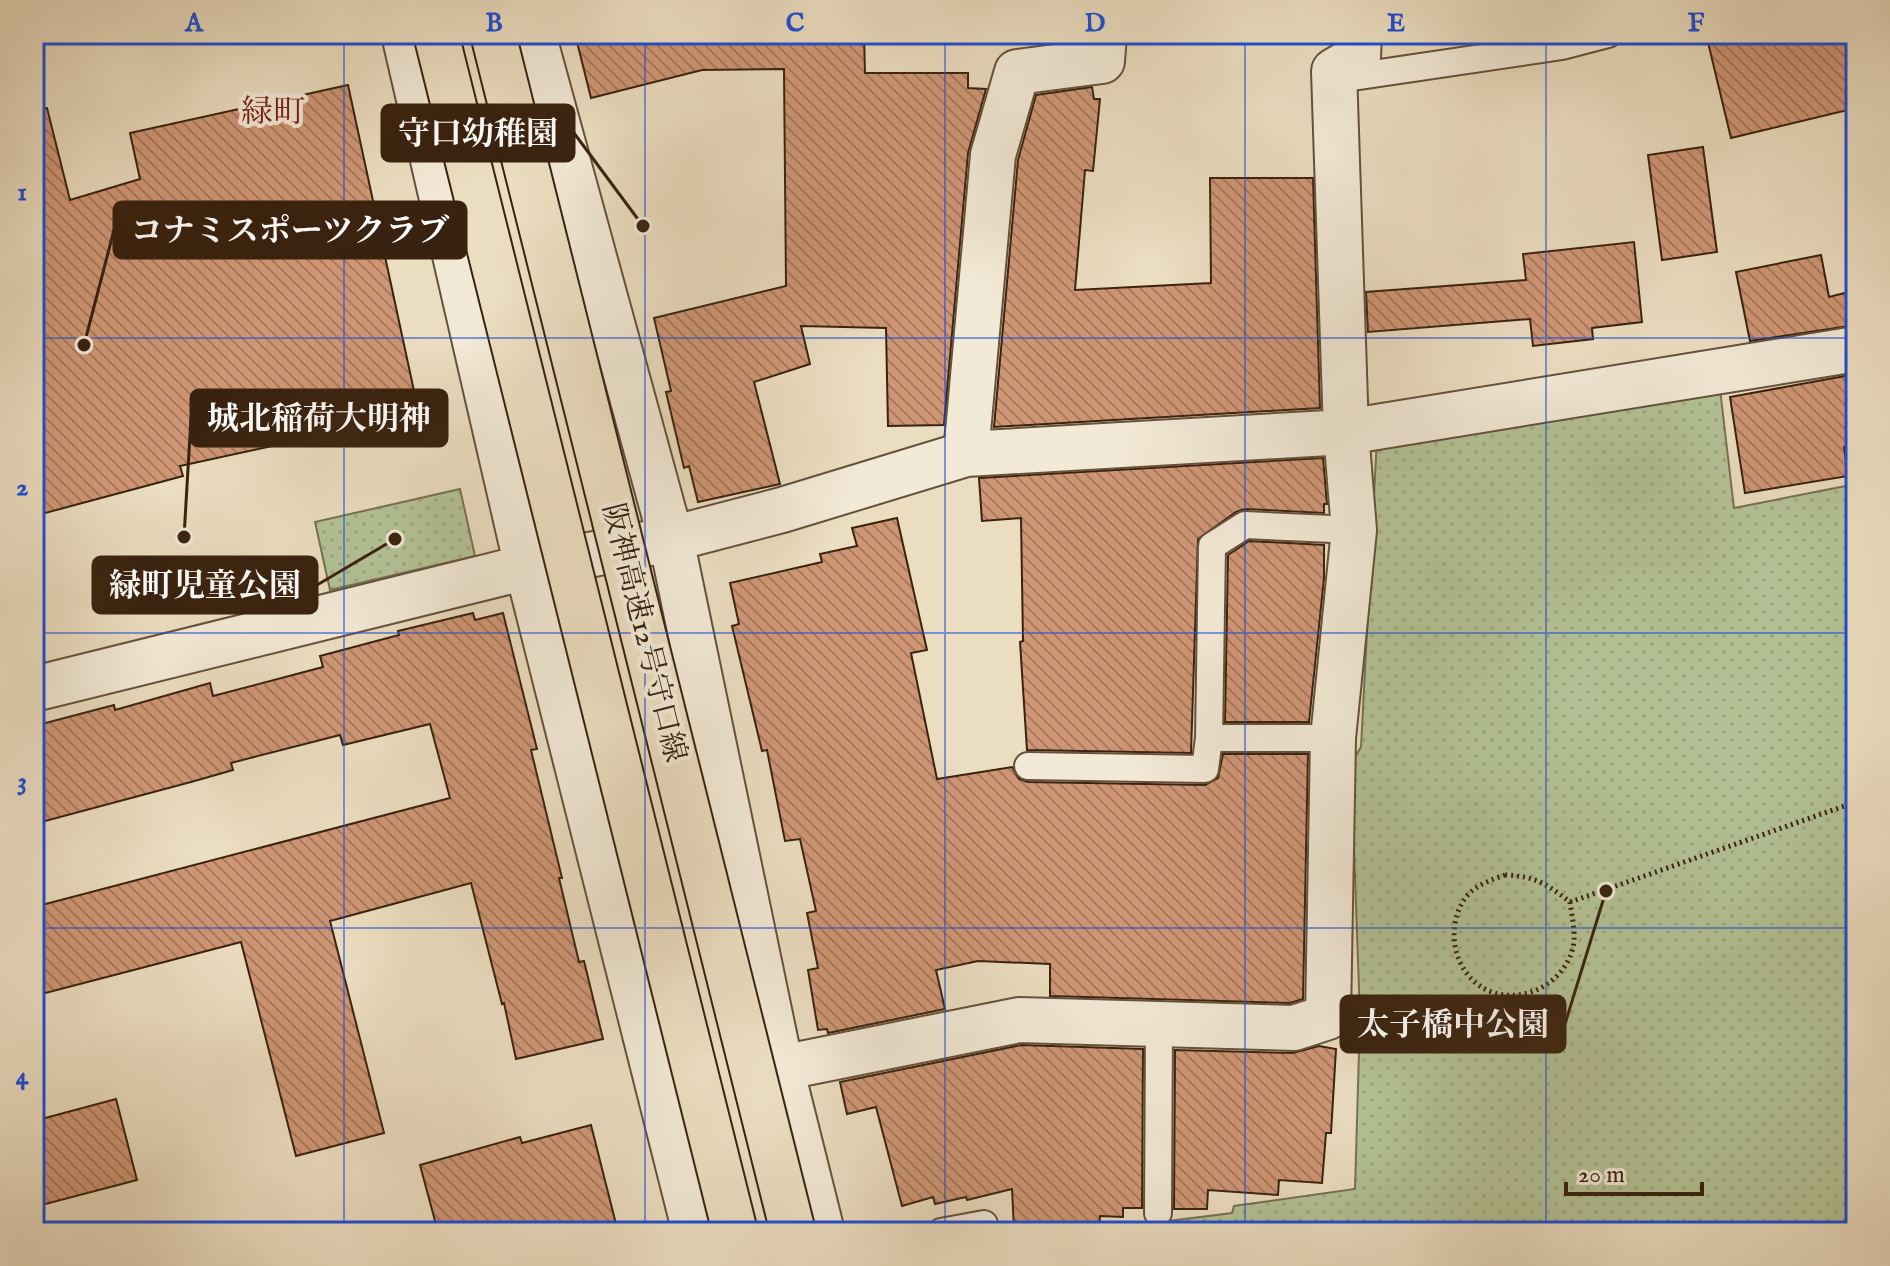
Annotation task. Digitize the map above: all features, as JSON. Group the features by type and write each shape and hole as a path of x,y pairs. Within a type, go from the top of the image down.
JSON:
{"highway":[{"name":"阪神高速12号守口線","path":"436,34 735,1232"},
{"name":"阪神高速12号守口線","path":"493,34 793,1232"}],"street":[{"path":"404,34 527,567 695,1232"},
{"path":"533,34 671,539 781,1068 822,1232"},
{"path":"966,454 993,155 1017,72 1102,61 1104,34"},
{"path":"781,1068 1019,1020 1294,1028 1328,1017 1333,738 1354,530 1346,432 1334,71 1358,57 1359,34"},
{"path":"34,689 527,567 671,539 782,510 966,454 1346,432 1856,349"}],"lane":[{"path":"1334,79 1562,46 1608,34"},
{"path":"1028,766 1205,769 1209,738 1212,546 1245,525 1354,530"},
{"path":"1209,738 1333,738"},
{"path":"1158,1213 1159,1024"},
{"path":"941,1232 984,1224"}],"path":[{"path":"1570,902 1856,802"},
{"path":"1505,875 1529,876 1570,902 1574,926 1572,950 1562,971 1544,987 1522,995 1498,994 1477,984 1461,966 1453,944 1454,920 1464,899 1483,883 1505,875"}],"green space":[{"path":"1720,389 1734,508 1856,484 1856,1232 1081,1232 1232,1213 1234,1206 1355,1189 1360,1017 1351,764 1361,747 1377,438"},
{"path":"460,489 475,556 330,590 315,522"}],"building":[{"path":"575,34 864,34 865,73 968,73 968,88 986,89 968,153 944,425 888,426 886,328 801,326 810,364 754,382 780,484 698,502 689,466 684,468 666,392 671,391 654,318 786,286 784,69 702,70 591,98"},
{"path":"1038,34 1079,34 1079,39 1039,44"},
{"path":"1706,34 1856,34 1856,108 1731,138"},
{"path":"348,85 419,414 180,466 183,476 34,516 34,109 47,108 70,200 140,179 130,133"},
{"path":"1092,87 1094,99 1100,99 1093,171 1085,170 1075,290 1211,283 1210,178 1313,178 1320,408 994,427 1018,160 1036,95"},
{"path":"1703,147 1717,252 1662,260 1648,155"},
{"path":"1634,242 1642,322 1592,328 1593,339 1533,346 1530,319 1368,332 1366,292 1526,280 1523,254"},
{"path":"1821,255 1829,297 1856,290 1856,325 1750,341 1736,272"},
{"path":"1856,374 1856,446 1844,447 1848,476 1745,493 1730,397"},
{"path":"1323,458 1327,504 1324,504 1324,513 1245,509 1198,539 1191,753 1027,750 1020,642 1023,641 1021,518 982,521 979,478"},
{"path":"897,518 927,650 911,653 937,779 1012,767 1019,779 1028,782 1205,785 1218,778 1223,754 1308,754 1303,999 1290,1003 1050,996 1050,964 978,961 936,970 945,1009 828,1033 827,1029 818,1030 808,970 818,968 807,913 816,911 800,839 785,841 767,750 762,751 732,626 739,624 730,583 822,562 820,554 857,546 852,528"},
{"path":"1249,541 1324,545 1324,578 1309,722 1225,722 1228,555"},
{"path":"473,613 475,620 503,613 537,749 531,750 562,878 559,878 579,962 584,961 603,1039 516,1059 471,883 330,921 384,1133 296,1156 241,942 34,996 34,907 450,798 430,724 343,745 340,735 231,763 233,770 34,824 34,726 114,705 115,710 210,683 213,696 323,667 320,656 399,635 398,631"},
{"path":"1021,1045 1143,1049 1142,1208 1123,1208 1123,1217 1100,1216 1099,1229 1014,1230 1012,1189 935,1204 933,1197 902,1206 876,1107 847,1114 840,1082"},
{"path":"1319,1046 1336,1049 1331,1133 1326,1133 1322,1183 1279,1180 1278,1195 1208,1190 1207,1209 1174,1209 1175,1050 1293,1053"},
{"path":"116,1099 137,1180 34,1207 34,1121"},
{"path":"591,1125 618,1232 438,1232 420,1165 520,1137 522,1143"}],"place":[{"name":"守口幼稚園","path":"643,226"},
{"name":"コナミスポーツクラブ","path":"84,345"},
{"name":"城北稲荷大明神","path":"184,537"},
{"name":"緑町児童公園","path":"395,539"},
{"name":"太子橋中公園","path":"1606,891"}],"district":[{"name":"緑町","path":"273,113"}]}
